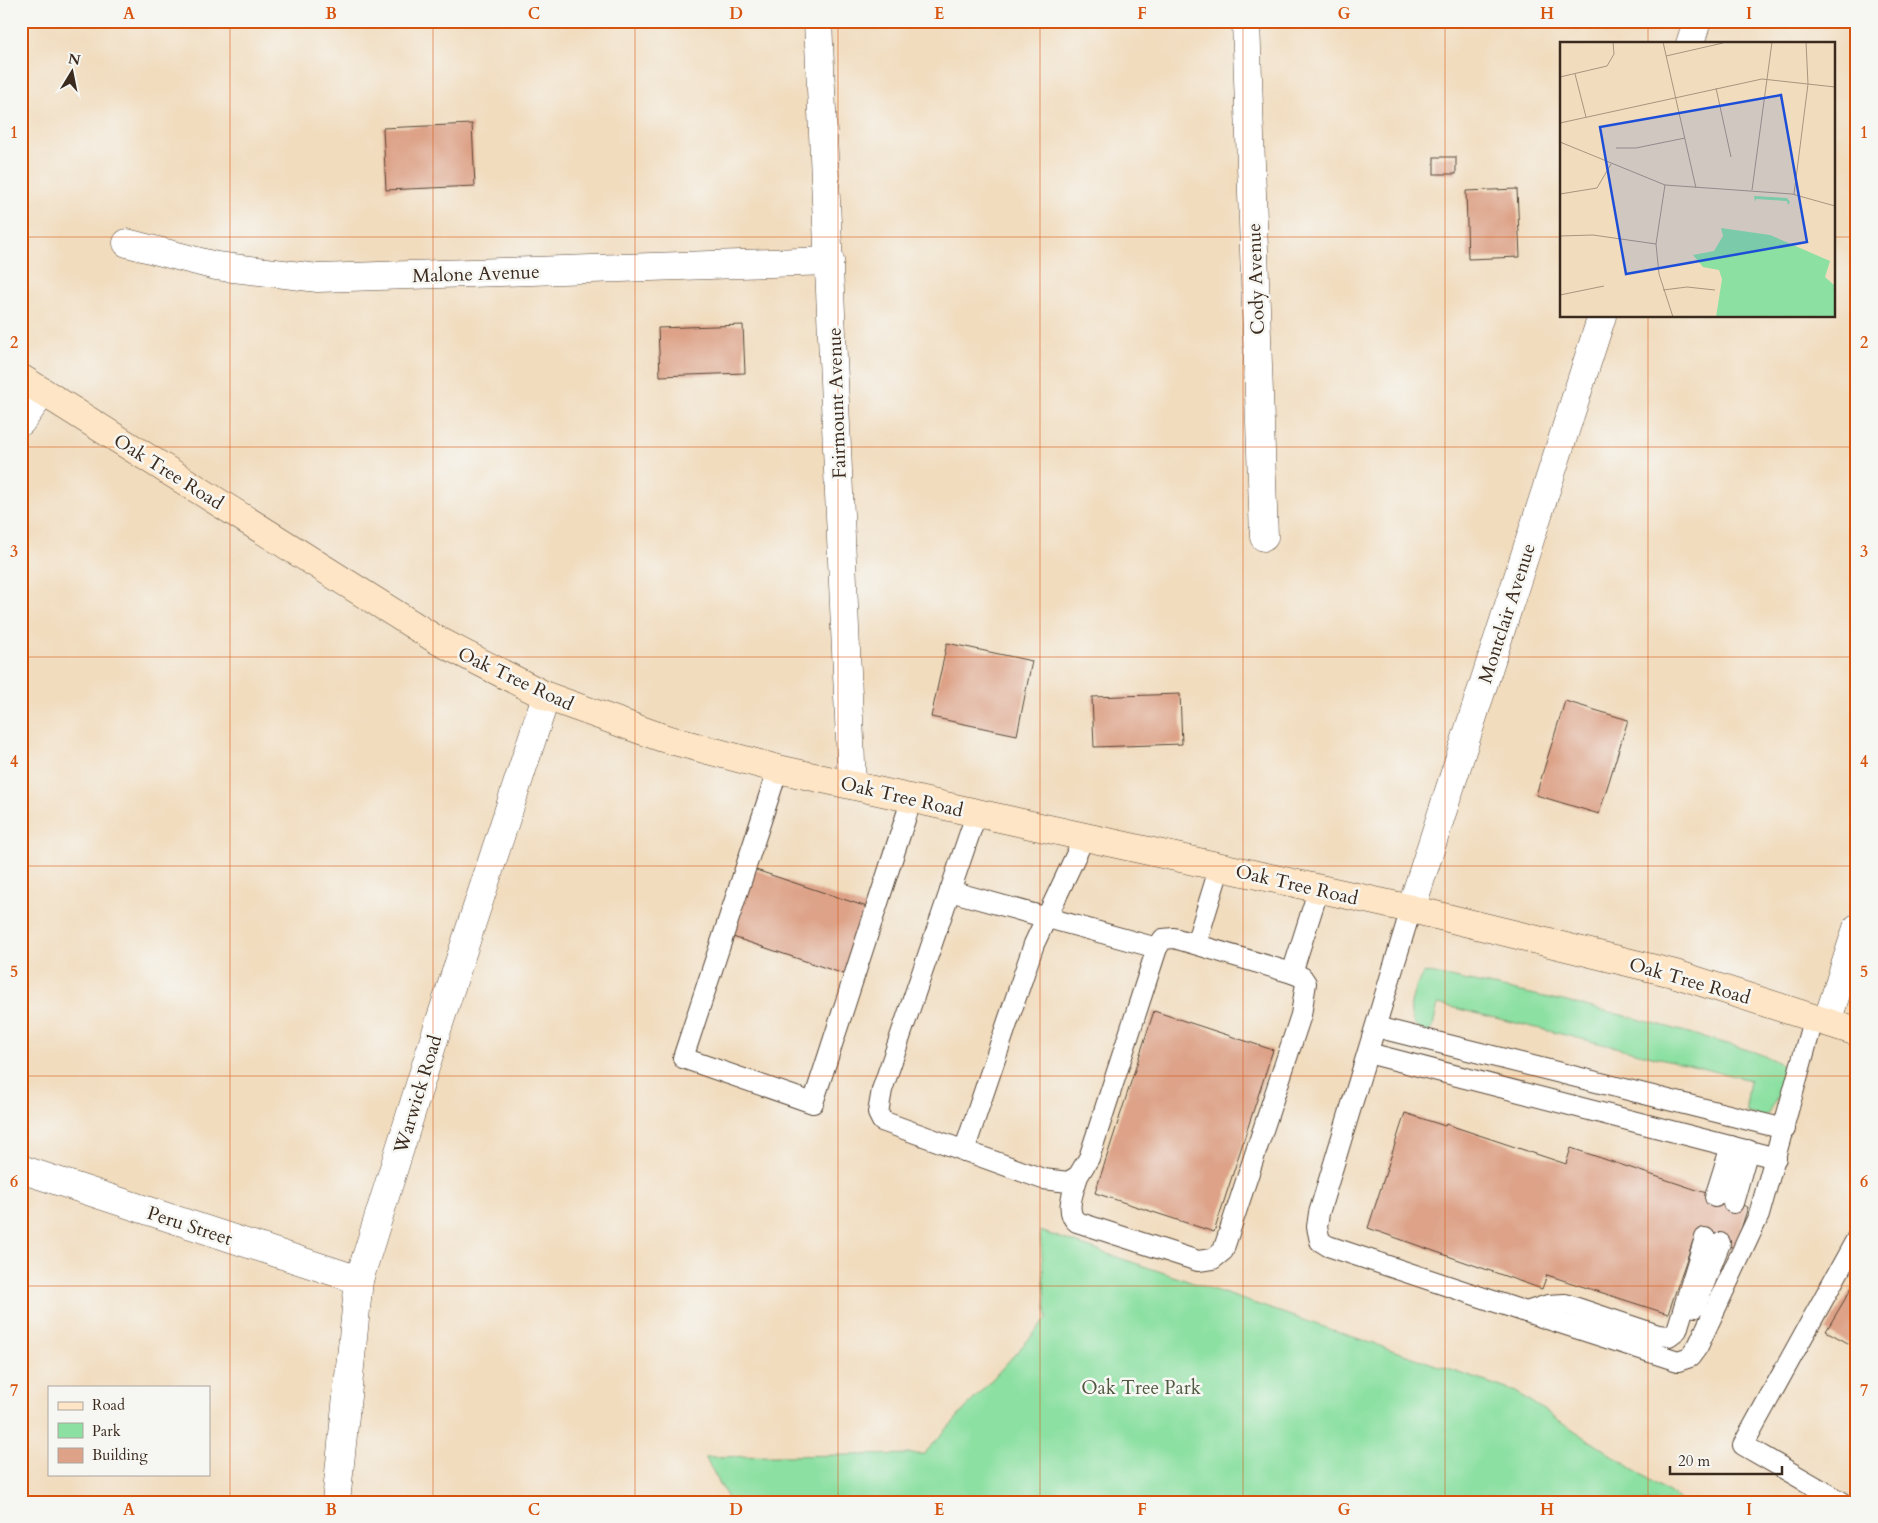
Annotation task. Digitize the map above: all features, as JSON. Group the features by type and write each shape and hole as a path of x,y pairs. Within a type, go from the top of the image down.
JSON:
{"main road":[{"name":"Oak Tree Road","path":"32,385 437,640 546,696 663,738 778,769 1411,909 1676,974 1857,1032"}],"street":[{"name":"Fairmount Avenue","path":"818,21 852,785"},
{"name":"Cody Avenue","path":"1246,21 1264,537"},
{"path":"1691,42 1697,21"},
{"name":"Malone Avenue","path":"127,242 216,266 318,278 830,261"},
{"name":"Montclair Avenue","path":"1411,909 1601,318"},
{"path":"21,422 32,385"},
{"name":"Warwick Road","path":"336,1502 359,1280 435,1036 546,696"},
{"path":"1820,1019 1857,928"},
{"name":"Peru Street","path":"21,1169 359,1280"}],"lane":[{"path":"778,769 683,1058 813,1103 912,798"},
{"path":"977,812 882,1090 878,1113 882,1121 1056,1182 1068,1182 1078,1176"},
{"path":"964,1151 1034,944 1085,836"},
{"path":"1196,944 1220,866"},
{"path":"1292,973 1319,888"},
{"path":"950,891 1157,948"},
{"path":"1411,909 1319,1213 1317,1227 1320,1241 1328,1246 1678,1361 1690,1356 1698,1346 1759,1215 1820,1019"},
{"path":"1169,938 1196,944 1292,973 1302,977 1306,983 1304,1004 1223,1251 1213,1259 1198,1261 1077,1222 1072,1218 1070,1211 1078,1176 1089,1158 1157,948 1164,940 1169,938"},
{"path":"1376,1027 1785,1130"},
{"path":"1368,1053 1776,1158"},
{"path":"1724,1200 1739,1148"},
{"path":"1842,1502 1744,1445 1857,1238"},
{"path":"1526,1312 1548,1305 1565,1304 1658,1335 1669,1336 1677,1330 1712,1241"}],"green space":[{"path":"1425,972 1600,1010 1669,1027 1754,1052 1782,1065 1779,1093 1765,1117 1747,1113 1746,1106 1750,1080 1438,1004 1433,1026 1428,1033 1419,1029 1411,1015 1412,997"},
{"name":"Oak Tree Park","path":"1040,1231 1516,1392 1683,1502 730,1502 705,1457 924,1454 1047,1319"}],"building":[{"path":"21,61 24,61 25,76 21,76"},
{"path":"472,124 475,186 386,190 383,128"},
{"path":"1434,157 1456,157 1456,174 1434,174"},
{"path":"1517,189 1520,257 1468,259 1466,191"},
{"path":"743,325 745,373 660,376 658,328"},
{"path":"947,643 1032,661 1017,735 931,717"},
{"path":"1180,694 1182,744 1094,747 1092,697"},
{"path":"1565,701 1628,720 1599,814 1536,795"},
{"path":"750,868 867,907 844,974 727,935"},
{"path":"1154,1011 1273,1050 1214,1232 1095,1193"},
{"path":"1405,1113 1445,1126 1446,1124 1566,1164 1571,1148 1748,1207 1735,1248 1695,1235 1668,1314 1547,1275 1542,1289 1368,1228"},
{"path":"1857,1279 1857,1348 1826,1331"}]}
